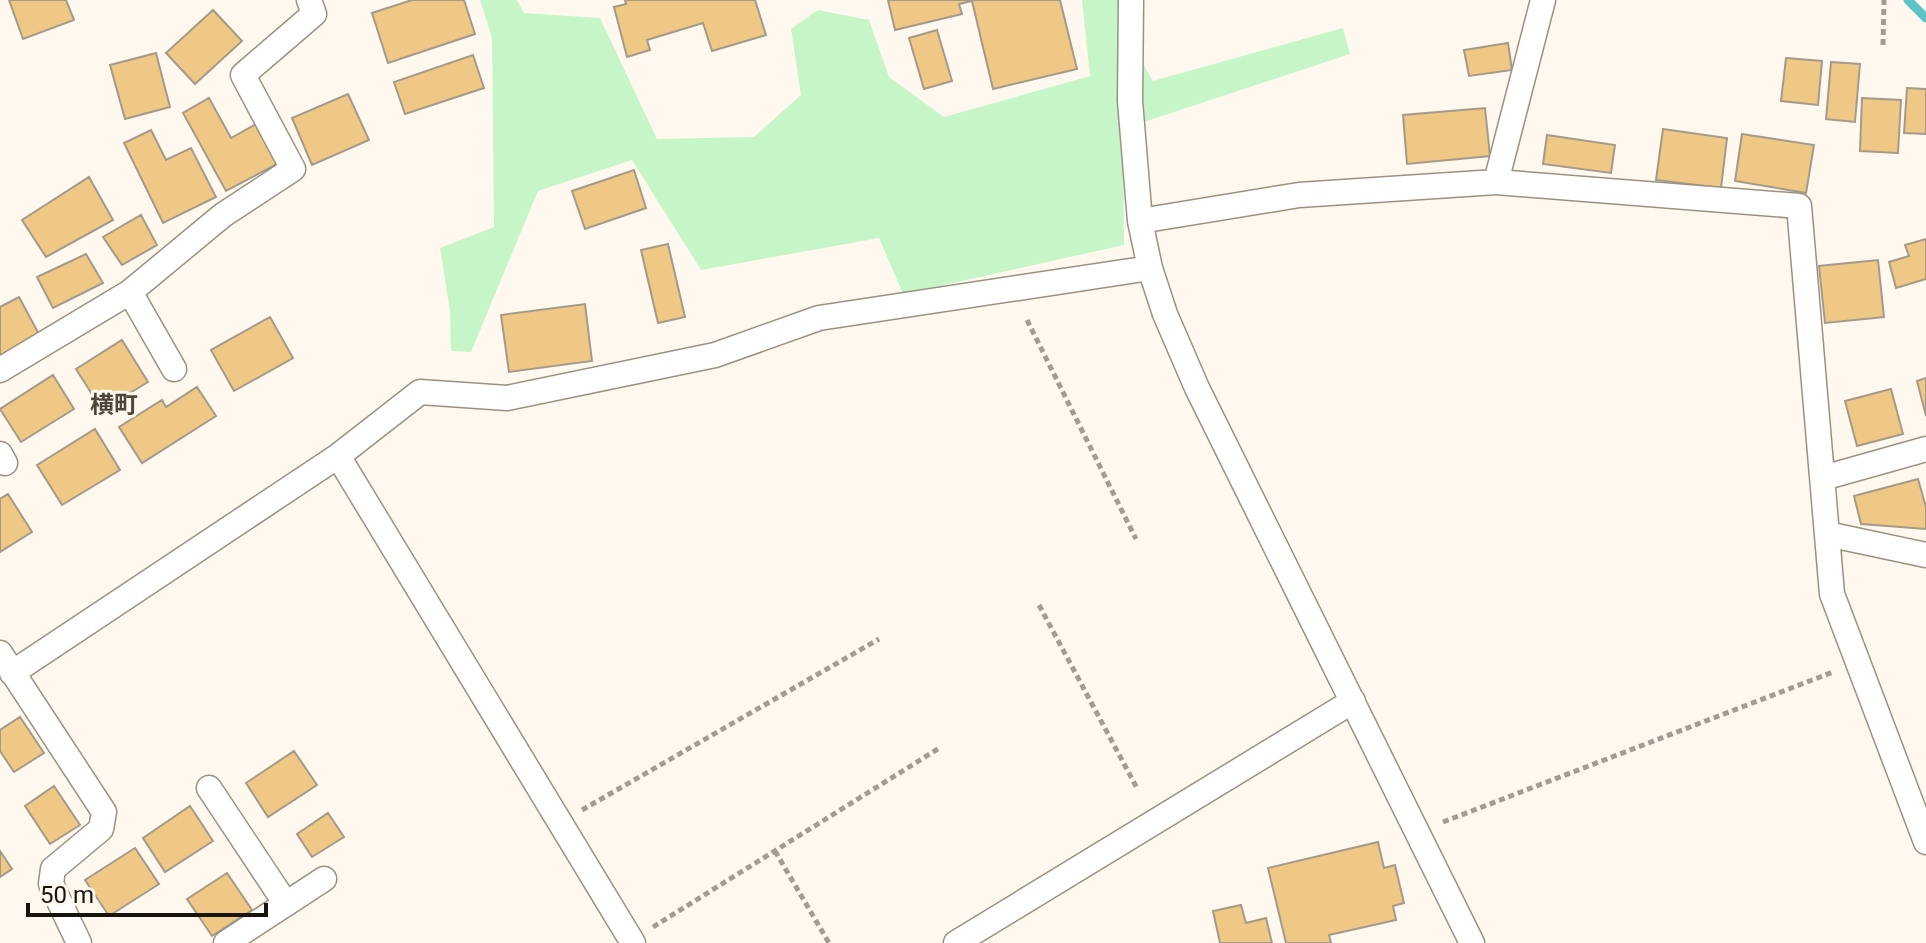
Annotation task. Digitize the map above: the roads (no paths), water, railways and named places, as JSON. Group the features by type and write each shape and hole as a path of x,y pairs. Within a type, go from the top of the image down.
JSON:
{"street":[{"path":"0,370 130,292 223,215 293,169 243,75 314,14 309,0"},
{"path":"1131,0 1130,101 1140,221 1150,268 1165,314 1197,388 1472,943"},
{"path":"1496,182 1543,0"},
{"path":"1140,221 1299,195 1496,182 1799,206 1832,594 1926,842"},
{"path":"79,943 51,884 53,869 101,829 104,812 6,663 338,456 420,392 507,398 715,355 819,318 1150,268"},
{"path":"130,292 174,369"},
{"path":"1823,478 1926,449"},
{"path":"338,456 638,938"},
{"path":"1827,534 1926,555"},
{"path":"956,943 1353,701"},
{"path":"209,788 286,904"},
{"path":"226,943 324,879"}],"waterway":[{"path":"1908,0 1926,18"}],"district":[{"name":"横町","path":"114,405"}]}
